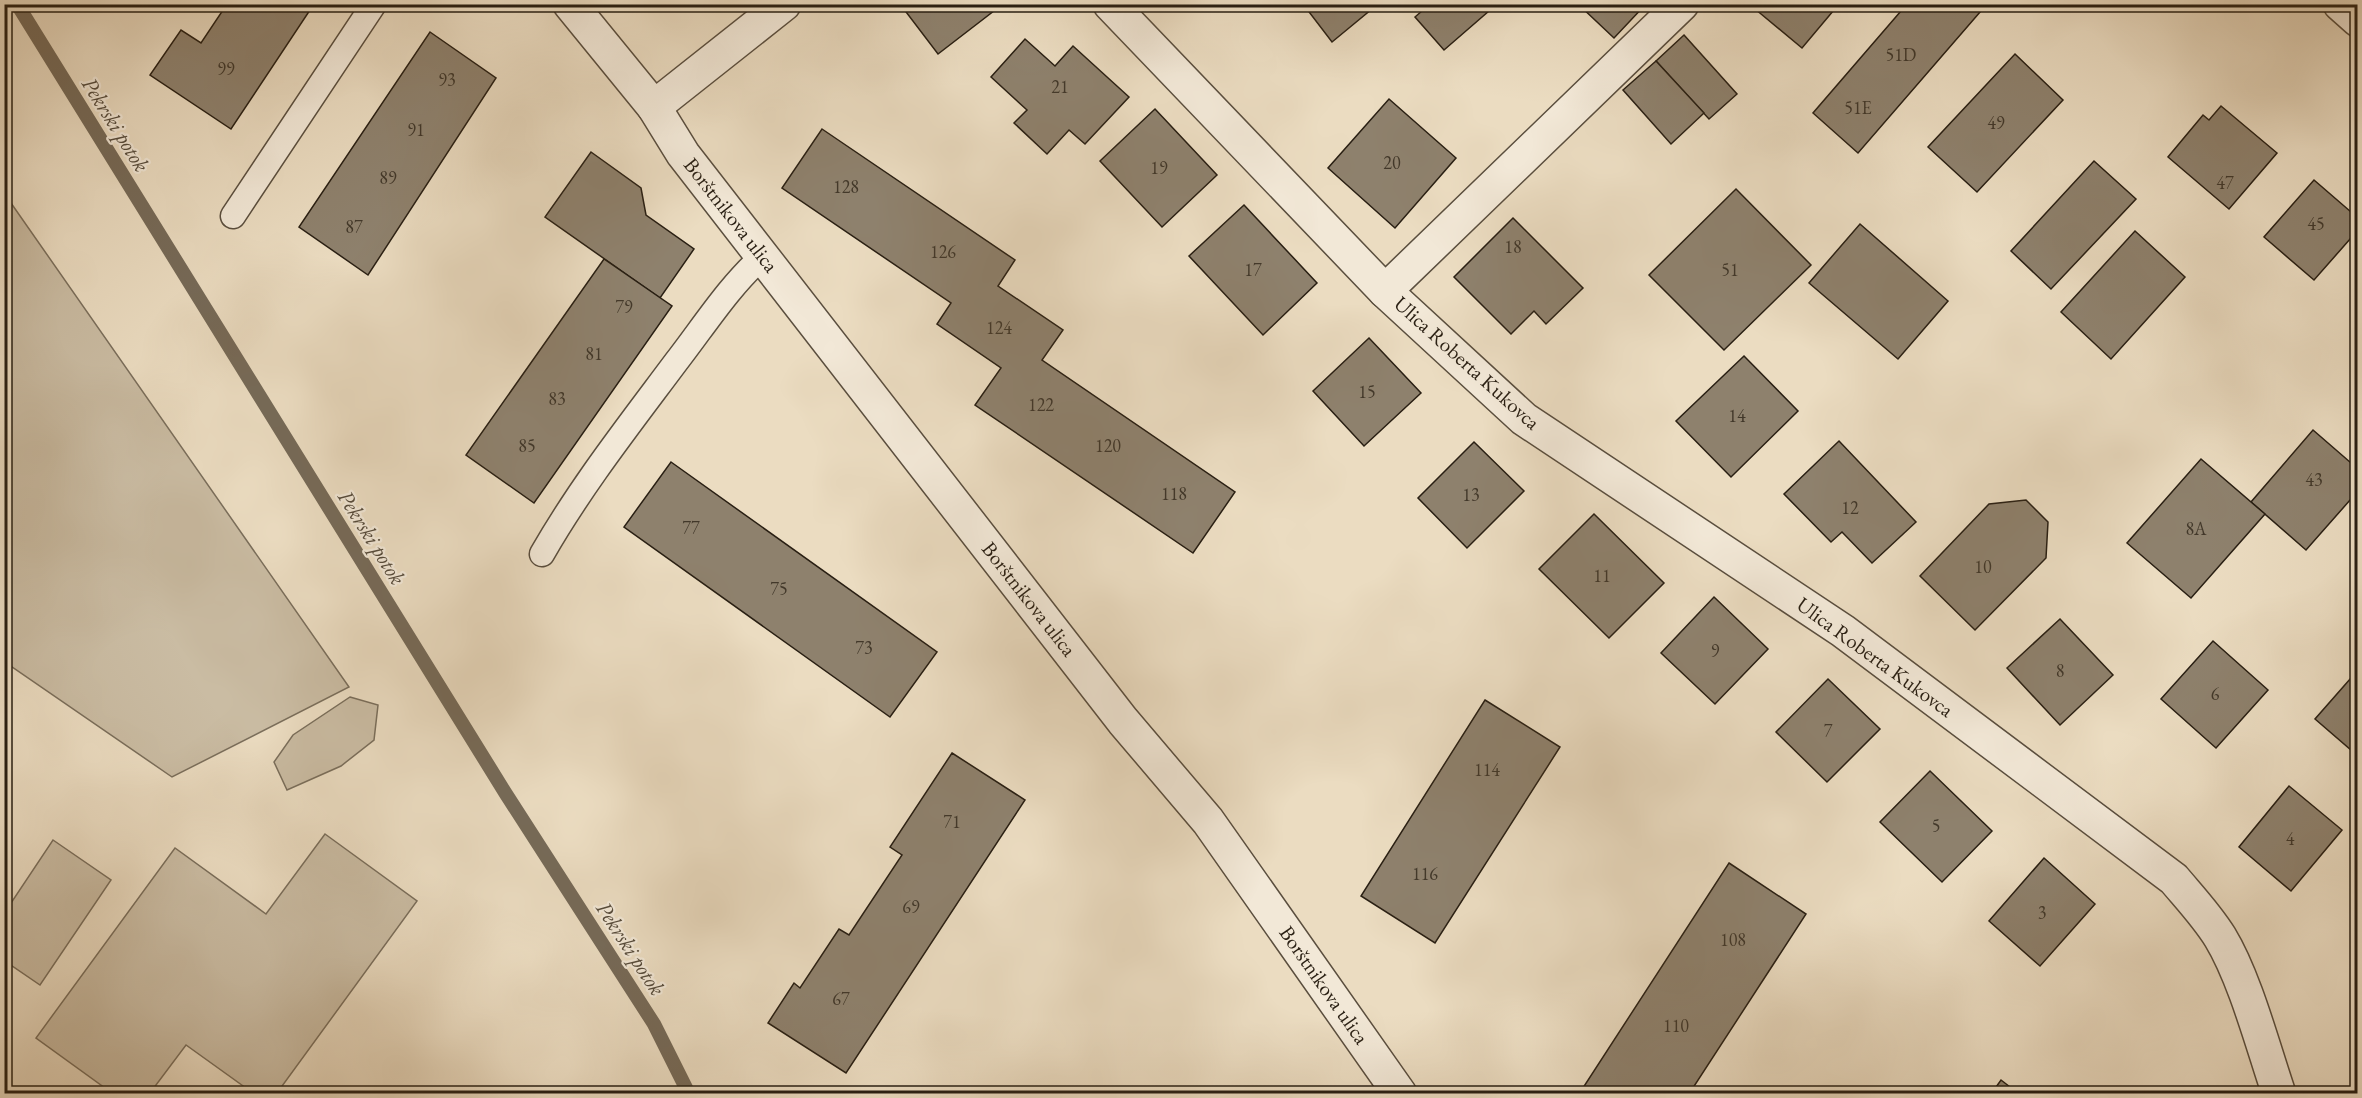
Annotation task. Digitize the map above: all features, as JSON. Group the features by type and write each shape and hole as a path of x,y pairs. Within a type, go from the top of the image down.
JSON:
{"street":[{"name":"Borštnikova ulica","path":"570,4 654,107 683,154 1123,721 1208,821 1400,1094"},
{"path":"654,107 784,4"},
{"name":"Ulica Roberta Kukovca","path":"1110,4 1385,291 1524,419 1843,631 2174,879 2199,907 2221,939 2236,972 2279,1094"},
{"name":"Ulica Roberta Kukovca","path":"1385,291 1682,4"},
{"path":"2340,4 2358,20"}],"lane":[{"path":"233,216 374,4"},
{"path":"542,554 570,506 642,407 742,275 763,256"}],"shaded area":[{"path":"4,193 349,687 172,777 5,662"},
{"path":"350,697 378,705 374,740 341,766 287,790 274,762 293,735"},
{"path":"325,834 417,901 277,1093 253,1093 186,1045 150,1093 112,1093 36,1038 175,848 266,914"},
{"path":"53,840 111,880 40,985 5,961 5,912"}],"building":[{"path":"227,4 314,4 231,129 150,75 181,30 201,43"},
{"path":"900,4 998,4 999,7 938,54"},
{"path":"1303,4 1378,4 1332,42"},
{"path":"1430,4 1497,4 1444,50 1415,17"},
{"path":"1578,4 1646,4 1614,38"},
{"path":"1759,4 1839,4 1802,48 1755,9"},
{"path":"1907,4 1987,4 1858,153 1813,113"},
{"path":"430,32 496,78 368,275 299,227"},
{"path":"1684,35 1737,94 1709,119 1656,61"},
{"path":"1025,39 1055,66 1073,46 1129,97 1085,144 1069,130 1047,154 1014,123 1027,110 991,77"},
{"path":"2015,54 2063,100 1977,192 1928,147"},
{"path":"1656,61 1704,113 1671,144 1623,90"},
{"path":"1389,99 1456,158 1395,228 1328,168"},
{"path":"2221,106 2277,153 2229,209 2168,157 2203,115 2209,120"},
{"path":"1155,109 1217,175 1162,227 1100,161"},
{"path":"822,129 1015,260 998,286 1063,330 1042,360 1235,492 1193,553 975,405 1001,368 937,324 951,303 782,188"},
{"path":"591,152 641,188 646,215 694,249 660,298 545,217"},
{"path":"2094,161 2136,199 2051,289 2011,251"},
{"path":"2314,180 2358,218 2358,230 2314,280 2264,237"},
{"path":"1736,189 1811,265 1724,350 1649,275"},
{"path":"1244,205 1317,283 1263,335 1189,256"},
{"path":"1513,218 1583,288 1546,324 1534,311 1511,334 1454,277"},
{"path":"1860,224 1948,301 1898,359 1809,283"},
{"path":"2135,231 2185,277 2111,359 2061,312"},
{"path":"604,259 672,306 534,503 466,455"},
{"path":"1369,338 1421,393 1364,446 1313,391"},
{"path":"1744,356 1798,411 1731,477 1676,421"},
{"path":"2313,430 2358,469 2358,491 2306,550 2251,502"},
{"path":"1839,441 1916,522 1872,563 1842,532 1831,542 1784,494"},
{"path":"1474,442 1524,491 1467,548 1418,498"},
{"path":"2201,459 2265,514 2191,598 2127,543"},
{"path":"671,462 937,652 890,717 624,527"},
{"path":"2026,500 2048,522 2046,558 1975,630 1920,576 1989,504"},
{"path":"1594,514 1664,583 1609,638 1539,569"},
{"path":"1714,597 1768,649 1715,704 1661,653"},
{"path":"2060,619 2113,675 2060,725 2007,668"},
{"path":"2213,641 2268,690 2216,748 2161,699"},
{"path":"2358,670 2358,756 2315,719"},
{"path":"1828,679 1880,729 1827,782 1776,732"},
{"path":"1485,700 1560,747 1435,943 1361,896"},
{"path":"952,753 1025,800 846,1073 768,1023 794,983 800,988 839,929 849,935 902,855 890,847"},
{"path":"1930,771 1992,831 1942,882 1880,822"},
{"path":"2289,786 2342,830 2291,891 2239,847"},
{"path":"2044,858 2095,904 2040,966 1989,921"},
{"path":"1729,863 1806,914 1689,1094 1579,1094"},
{"path":"2001,1080 2019,1094 1991,1094"}],"waterway":[{"name":"Pekrski potok","path":"17,4 506,794 654,1024 689,1094"}]}
